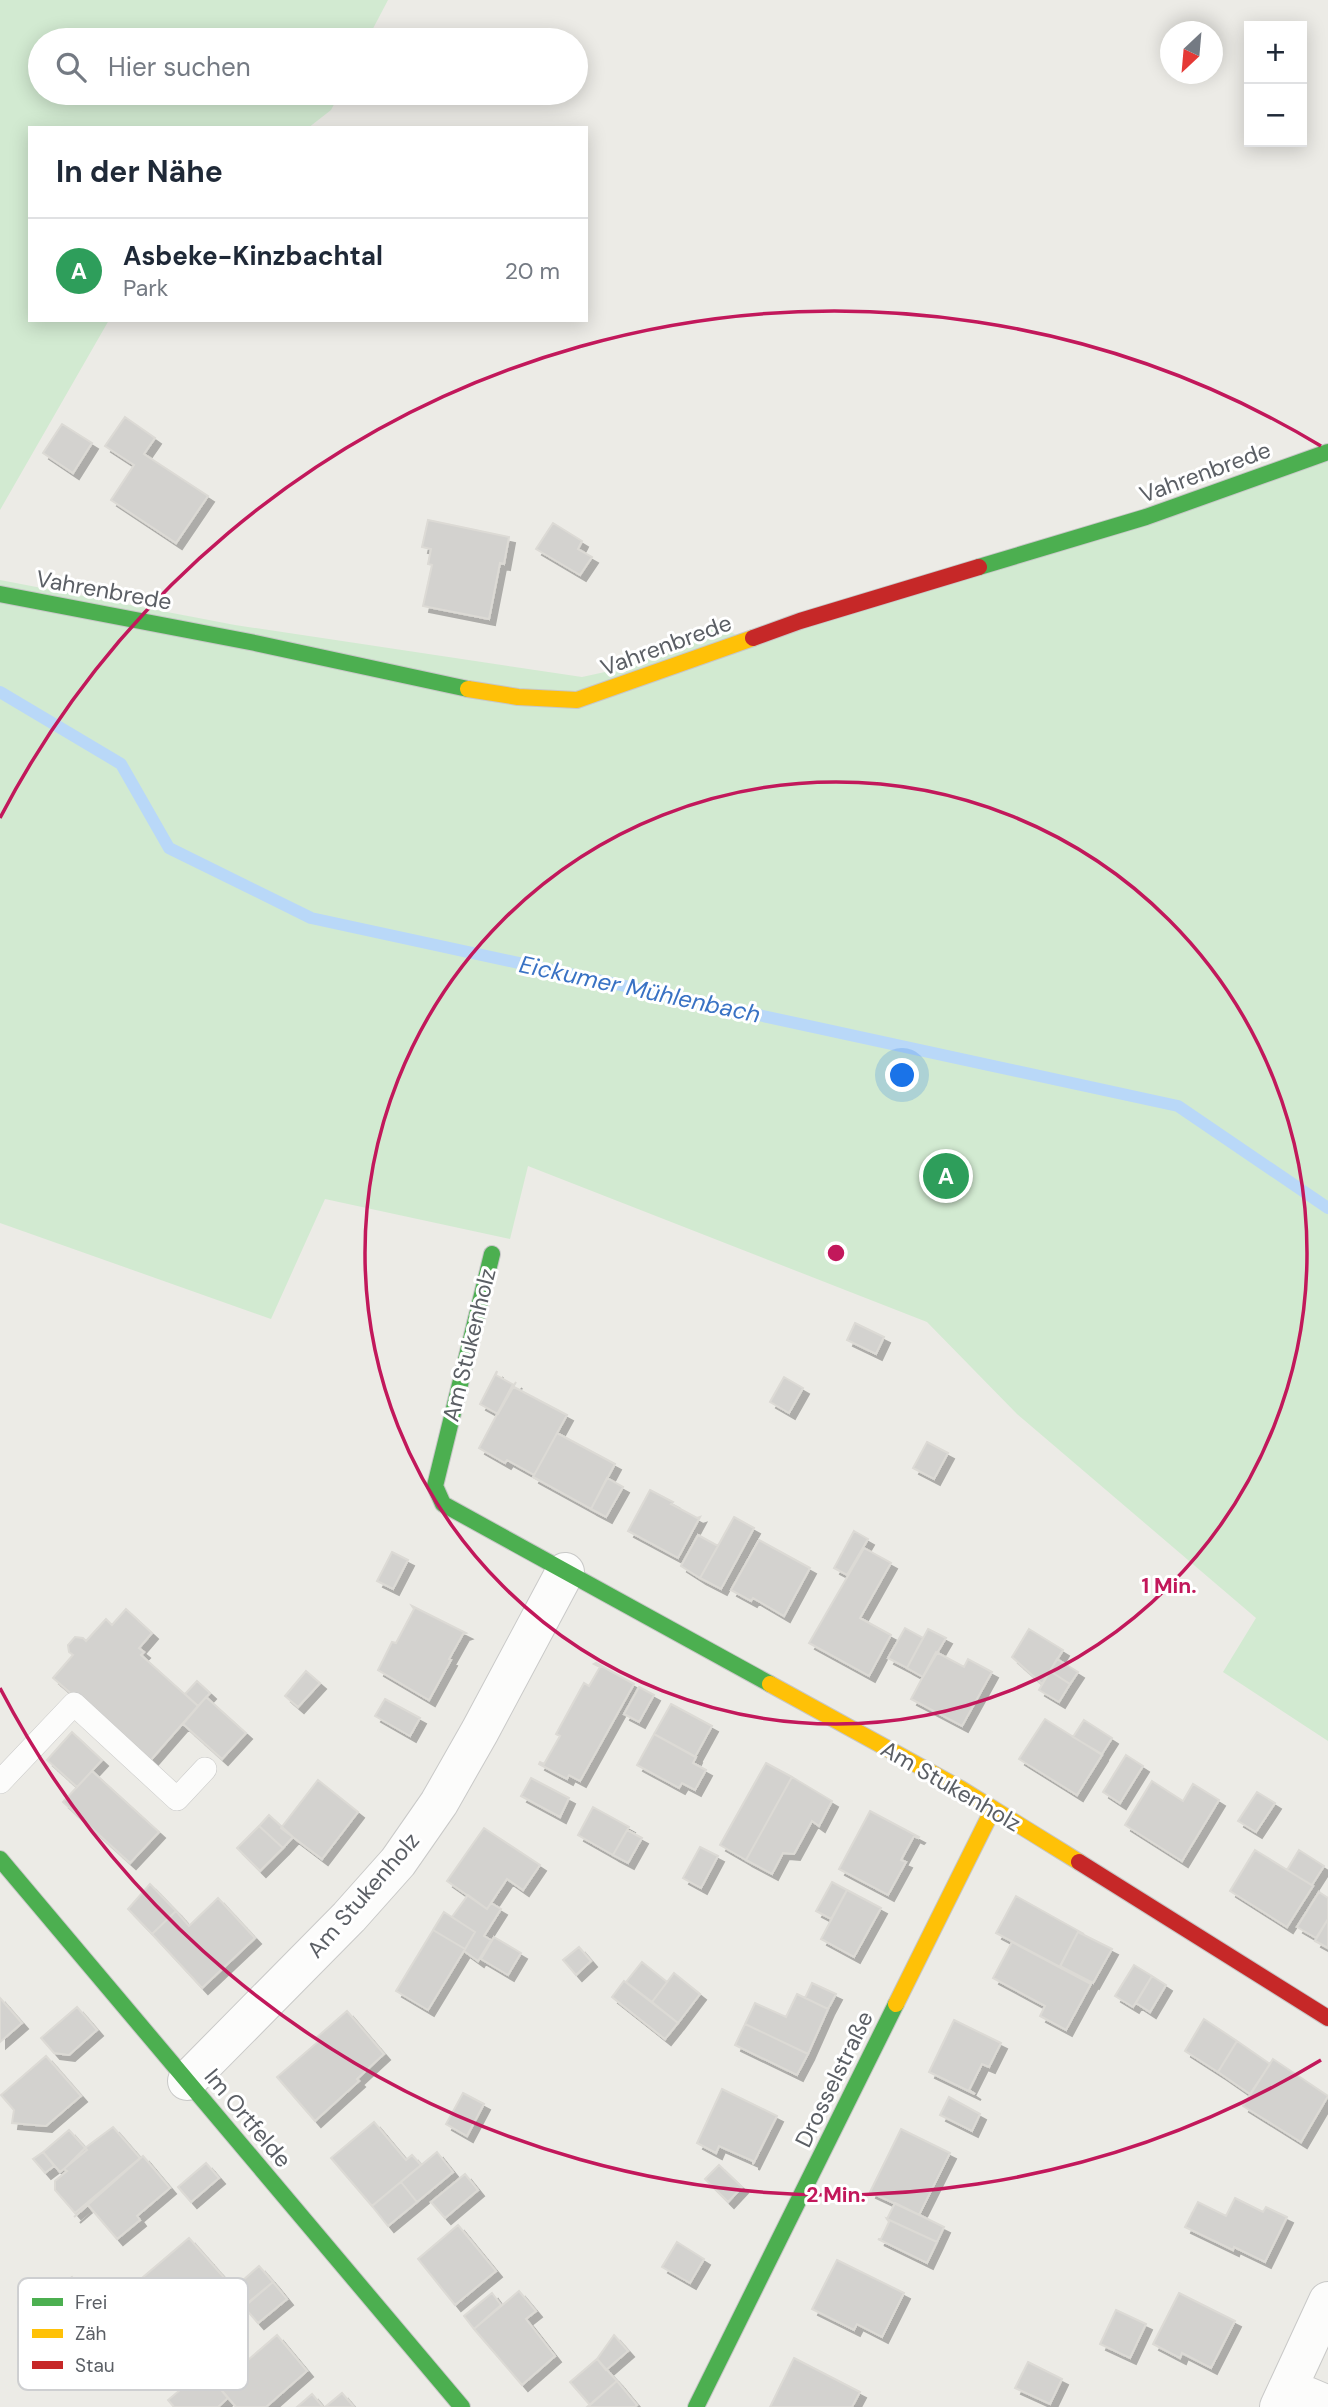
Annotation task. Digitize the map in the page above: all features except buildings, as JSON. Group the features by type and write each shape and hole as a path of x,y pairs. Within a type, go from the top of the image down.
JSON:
{"street":[{"name":"Vahrenbrede","path":"0,594 206,632 491,692 549,701 577,700 800,621 1146,517 1328,452"},
{"name":"Am Stukenholz","path":"492,1254 435,1486 443,1504 949,1783 1328,2018"},
{"name":"Am Stukenholz","path":"187,2081 349,1917 398,1862 439,1803 565,1572"},
{"name":"Drosselstraße","path":"696,2407 993,1809"},
{"name":"Im Ortfelde","path":"0,1859 462,2407"},
{"path":"1328,2301 1283,2398 1328,2405"}],"lane":[{"path":"0,1782 74,1704 177,1800 205,1769"}],"green space":[{"path":"0,0 388,0 373,28 28,28 28,105 334,105 311,126 28,126 28,322 108,322 0,510"},
{"path":"1328,461 1328,1741 1223,1672 1256,1618 1017,1414 927,1322 528,1166 510,1239 325,1199 271,1319 0,1223 0,580 235,625 582,677 628,667 716,623 746,641"}],"waterway":[{"name":"Eickumer Mühlenbach","path":"0,692 121,764 169,848 311,918 1178,1106 1328,1208"}],"traffic: fast":[{"path":"979,567 1146,517 1328,452"},
{"path":"0,594 255,643 468,689"},
{"path":"492,1254 435,1486 443,1504 770,1684"},
{"path":"0,1859 462,2407"},
{"path":"696,2407 896,2004"}],"traffic: slow":[{"path":"468,689 518,697 577,700 753,638"},
{"path":"770,1684 961,1789 1079,1862"},
{"path":"896,2004 993,1809"}],"traffic: jam":[{"path":"753,638 800,621 979,567"},
{"path":"1079,1862 1328,2018"}],"place":[{"name":"Asbeke-Kinzbachtal","path":"946,1176"}]}
